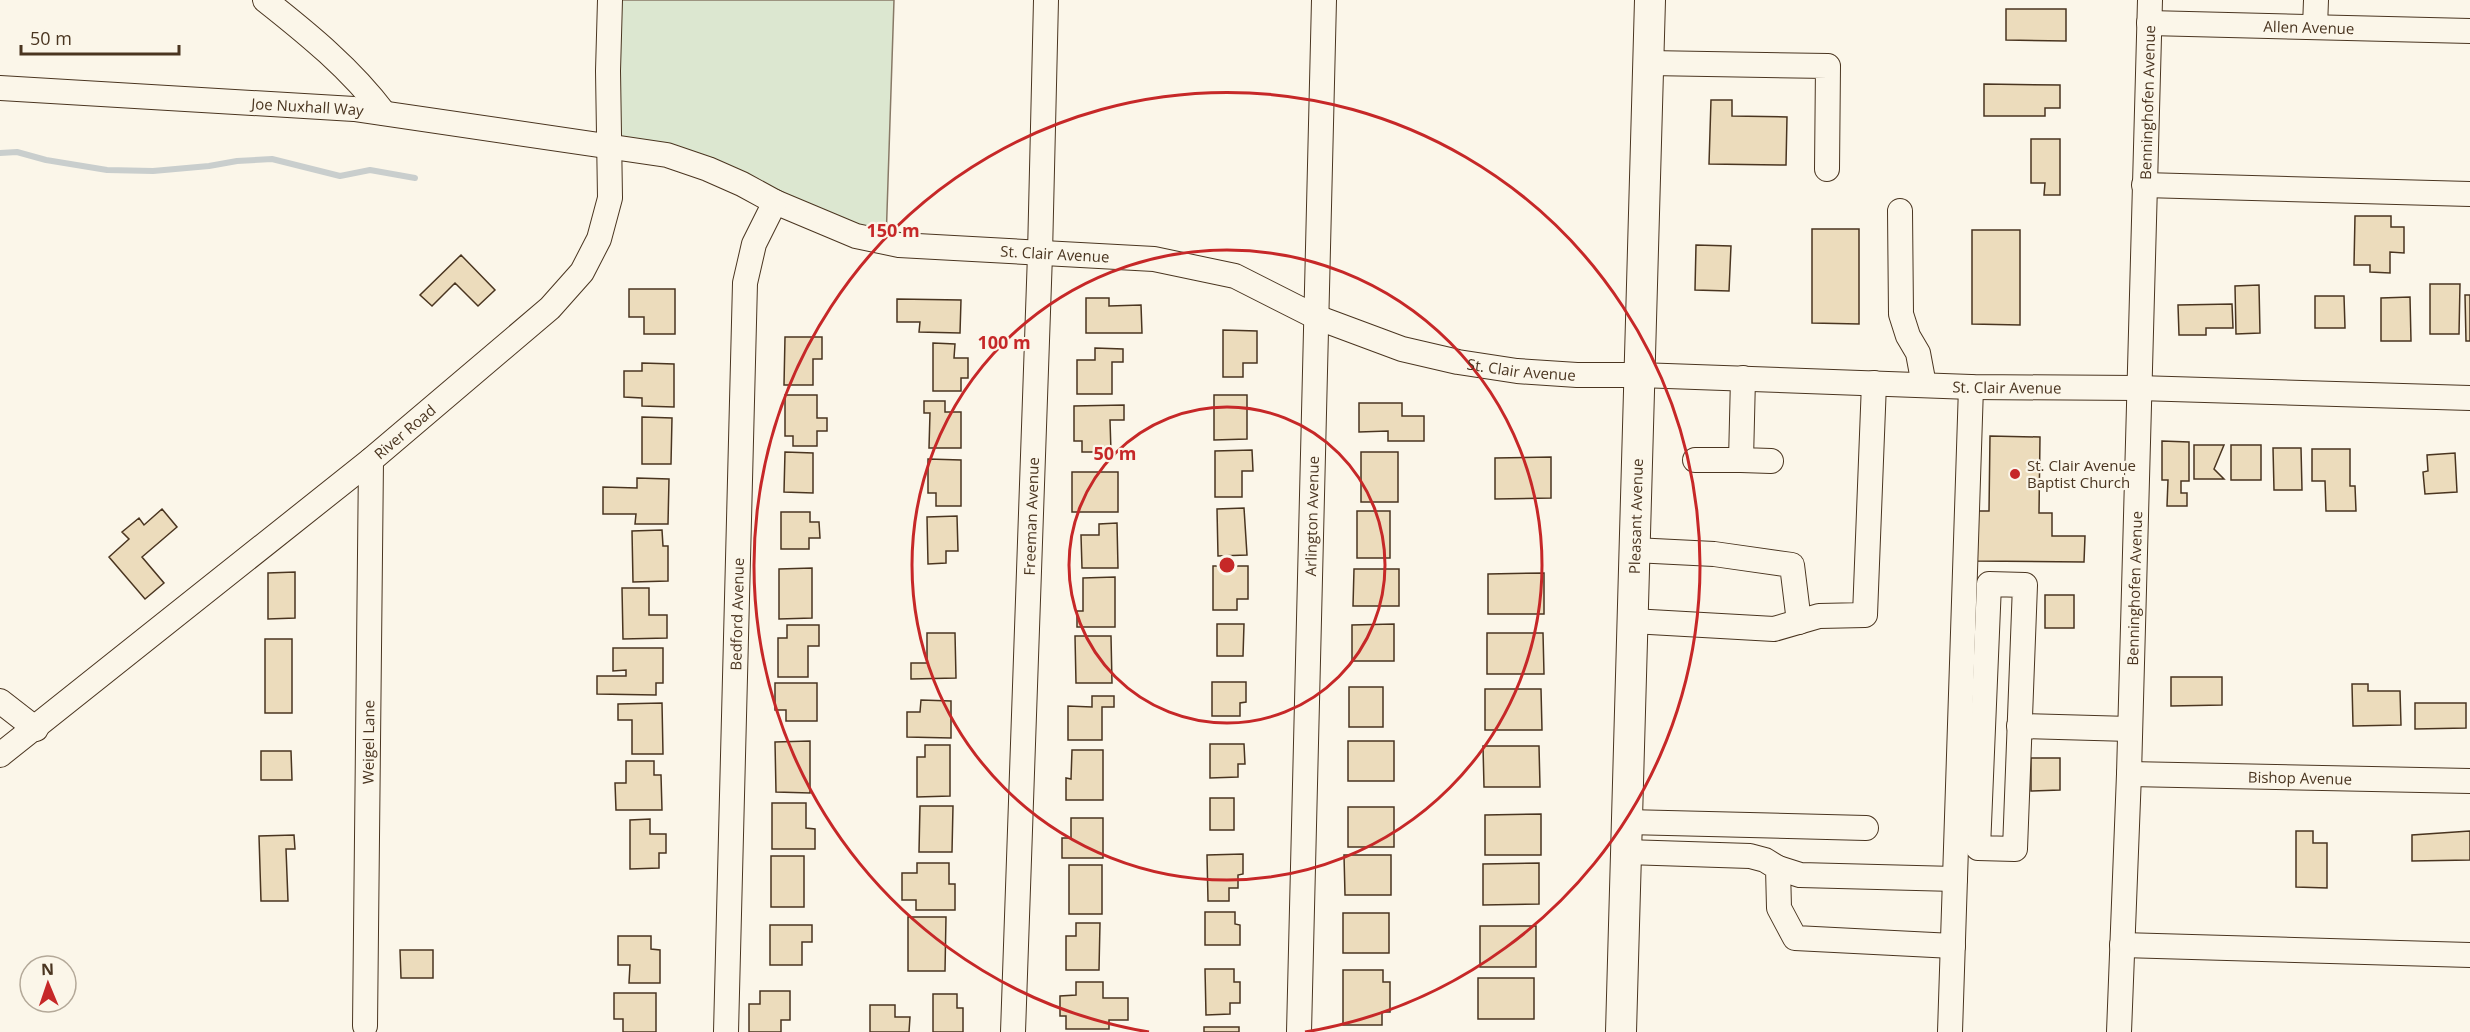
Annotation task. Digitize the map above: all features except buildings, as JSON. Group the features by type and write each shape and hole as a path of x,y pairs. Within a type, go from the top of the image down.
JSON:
{"main road":[{"name":"Pleasant Avenue","path":"1621,1032 1650,0"}],"street":[{"path":"265,0 304,31 362,83 384,113"},
{"name":"River Road","path":"0,755 36,729 371,460 550,308 582,272 599,239 610,198 608,71 610,0"},
{"name":"Freeman Avenue","path":"1013,1032 1040,254 1046,0"},
{"name":"Arlington Avenue","path":"1299,1032 1324,0"},
{"path":"2315,27 2316,0"},
{"name":"Allen Avenue","path":"2149,12 2315,27 2470,31"},
{"name":"Benninghofen Avenue","path":"2119,1032 2130,729 2149,12"},
{"path":"1649,63 1828,66 1827,169"},
{"name":"Joe Nuxhall Way","path":"0,88 331,107 610,146"},
{"name":"St. Clair Avenue","path":"610,146 667,155 742,184 775,202 856,236 899,245 1154,259 1235,276 1316,317 1402,349 1458,362 1550,374 1743,378 1971,387 2138,388 2470,398"},
{"path":"2144,185 2470,194"},
{"name":"Bedford Avenue","path":"726,1032 745,283 754,244 775,202"},
{"path":"1900,212 1901,314 1908,336 1918,353 1924,385"},
{"path":"1741,460 1743,378"},
{"path":"1632,621 1774,629 1819,616 1865,615 1874,383"},
{"path":"1950,1032 1971,387"},
{"name":"Weigel Lane","path":"365,1026 371,460"},
{"path":"1695,460 1771,461"},
{"path":"1634,549 1714,554 1792,565 1799,622"},
{"path":"1964,581 2025,585 2014,849 1978,848 1989,584"},
{"path":"0,702 36,729"},
{"path":"2019,726 2130,729"},
{"name":"Bishop Avenue","path":"2128,774 2470,781"},
{"path":"1627,822 1866,828"},
{"path":"1626,852 1750,856 1800,875 1955,879"},
{"path":"1778,868 1779,908 1795,938 1953,946"},
{"path":"2122,945 2470,955"}],"green space":[{"path":"610,0 894,0 886,242 611,145"}],"waterway":[{"path":"0,153 17,152 46,160 107,170 153,171 272,159 340,176 370,170 415,178"}],"place":[{"name":"St. Clair Avenue Baptist Church","path":"2015,474"}]}
